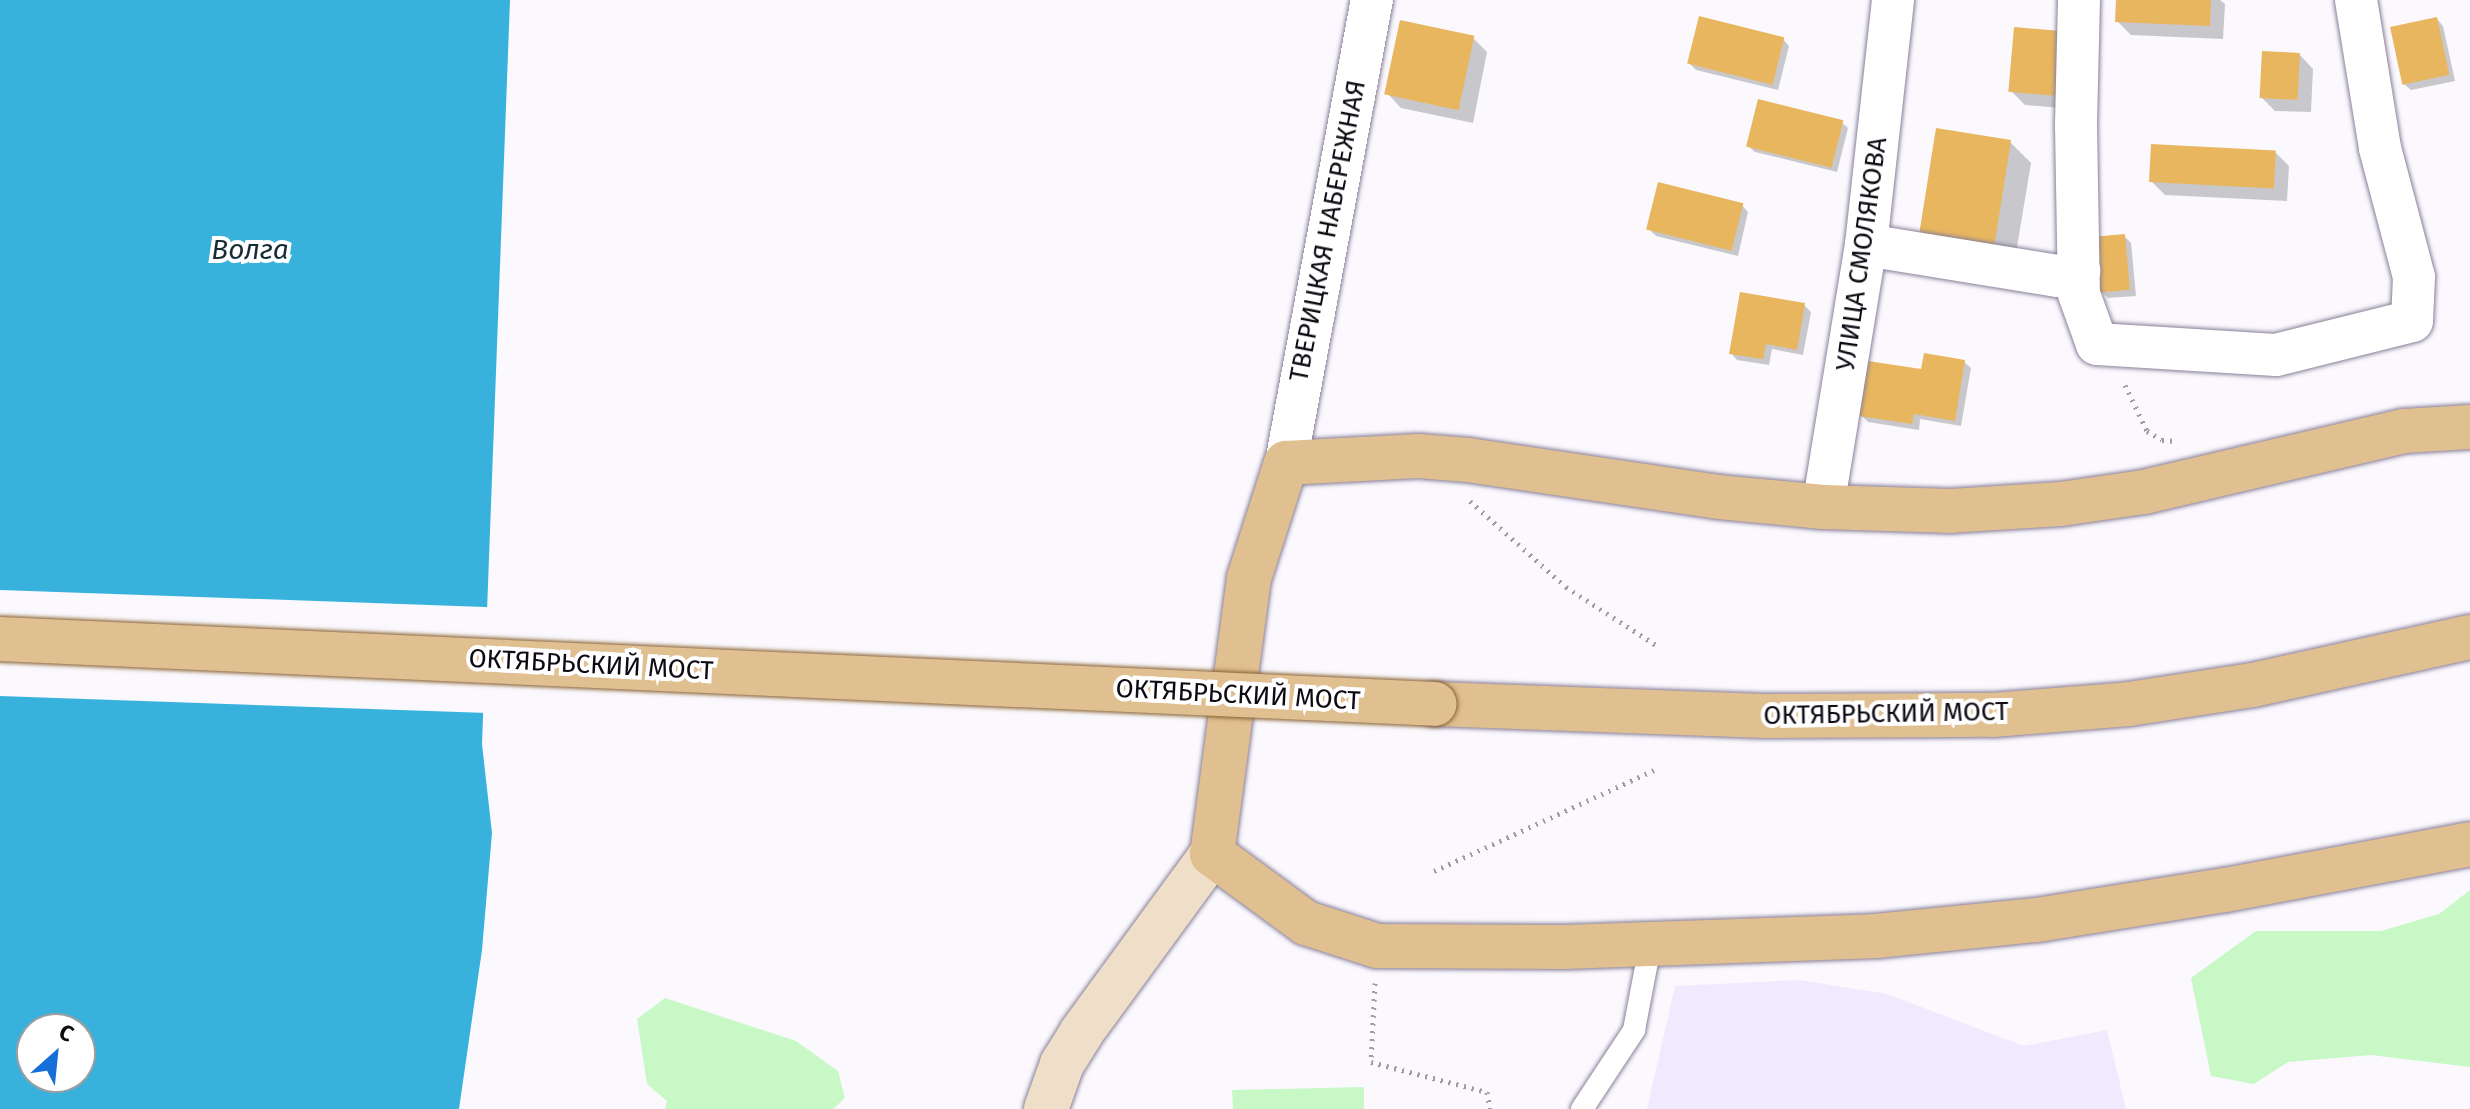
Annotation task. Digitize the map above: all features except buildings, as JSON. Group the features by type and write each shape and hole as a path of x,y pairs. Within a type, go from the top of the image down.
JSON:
{"main road":[{"path":"2470,427 2404,431 2158,489 2061,504 1951,511 1823,507 1719,497 1468,460 1418,456 1286,463 1249,578 1212,854 1306,923 1377,946 1650,946 1876,936 2037,920 2225,890 2470,844"},
{"name":"ОКТЯБРЬСКИЙ МОСТ","path":"0,639 1764,716 1993,715 2129,704 2253,685 2470,637"}],"street":[{"name":"ТВЕРИЦКАЯ НАБЕРЕЖНАЯ","path":"1286,463 1372,0"},
{"name":"УЛИЦА СМОЛЯКОВА","path":"1823,507 1866,245 1893,0"},
{"path":"2079,0 2076,126 2079,294 2097,344 2276,355 2412,321 2414,277 2380,148 2356,0"},
{"path":"1866,245 2058,276 2079,271"},
{"path":"1046,1109 1062,1064 1081,1033 1212,854"}],"lane":[{"path":"1582,1109 1634,1030 1650,946"}],"path":[{"path":"1463,495 1566,587 1659,647"},
{"path":"1434,871 1655,770"},
{"path":"1377,946 1371,1062 1487,1092 1490,1109"}],"shaded area":[{"path":"1800,980 1887,994 2024,1046 2107,1030 2126,1109 1647,1109 1675,986"}],"green space":[{"path":"2470,890 2470,1067 2371,1055 2288,1062 2254,1084 2211,1076 2191,978 2256,931 2381,931 2439,914"},
{"path":"665,998 796,1041 838,1071 845,1098 833,1109 665,1109 667,1101 647,1084 637,1019"},
{"path":"1364,1087 1364,1109 1233,1109 1232,1090"}],"water":[{"name":"Волга","path":"0,0 510,0 482,744 492,833 482,950 459,1109 0,1109"}],"pier":[{"path":"0,590 492,607 488,713 0,696"}]}
